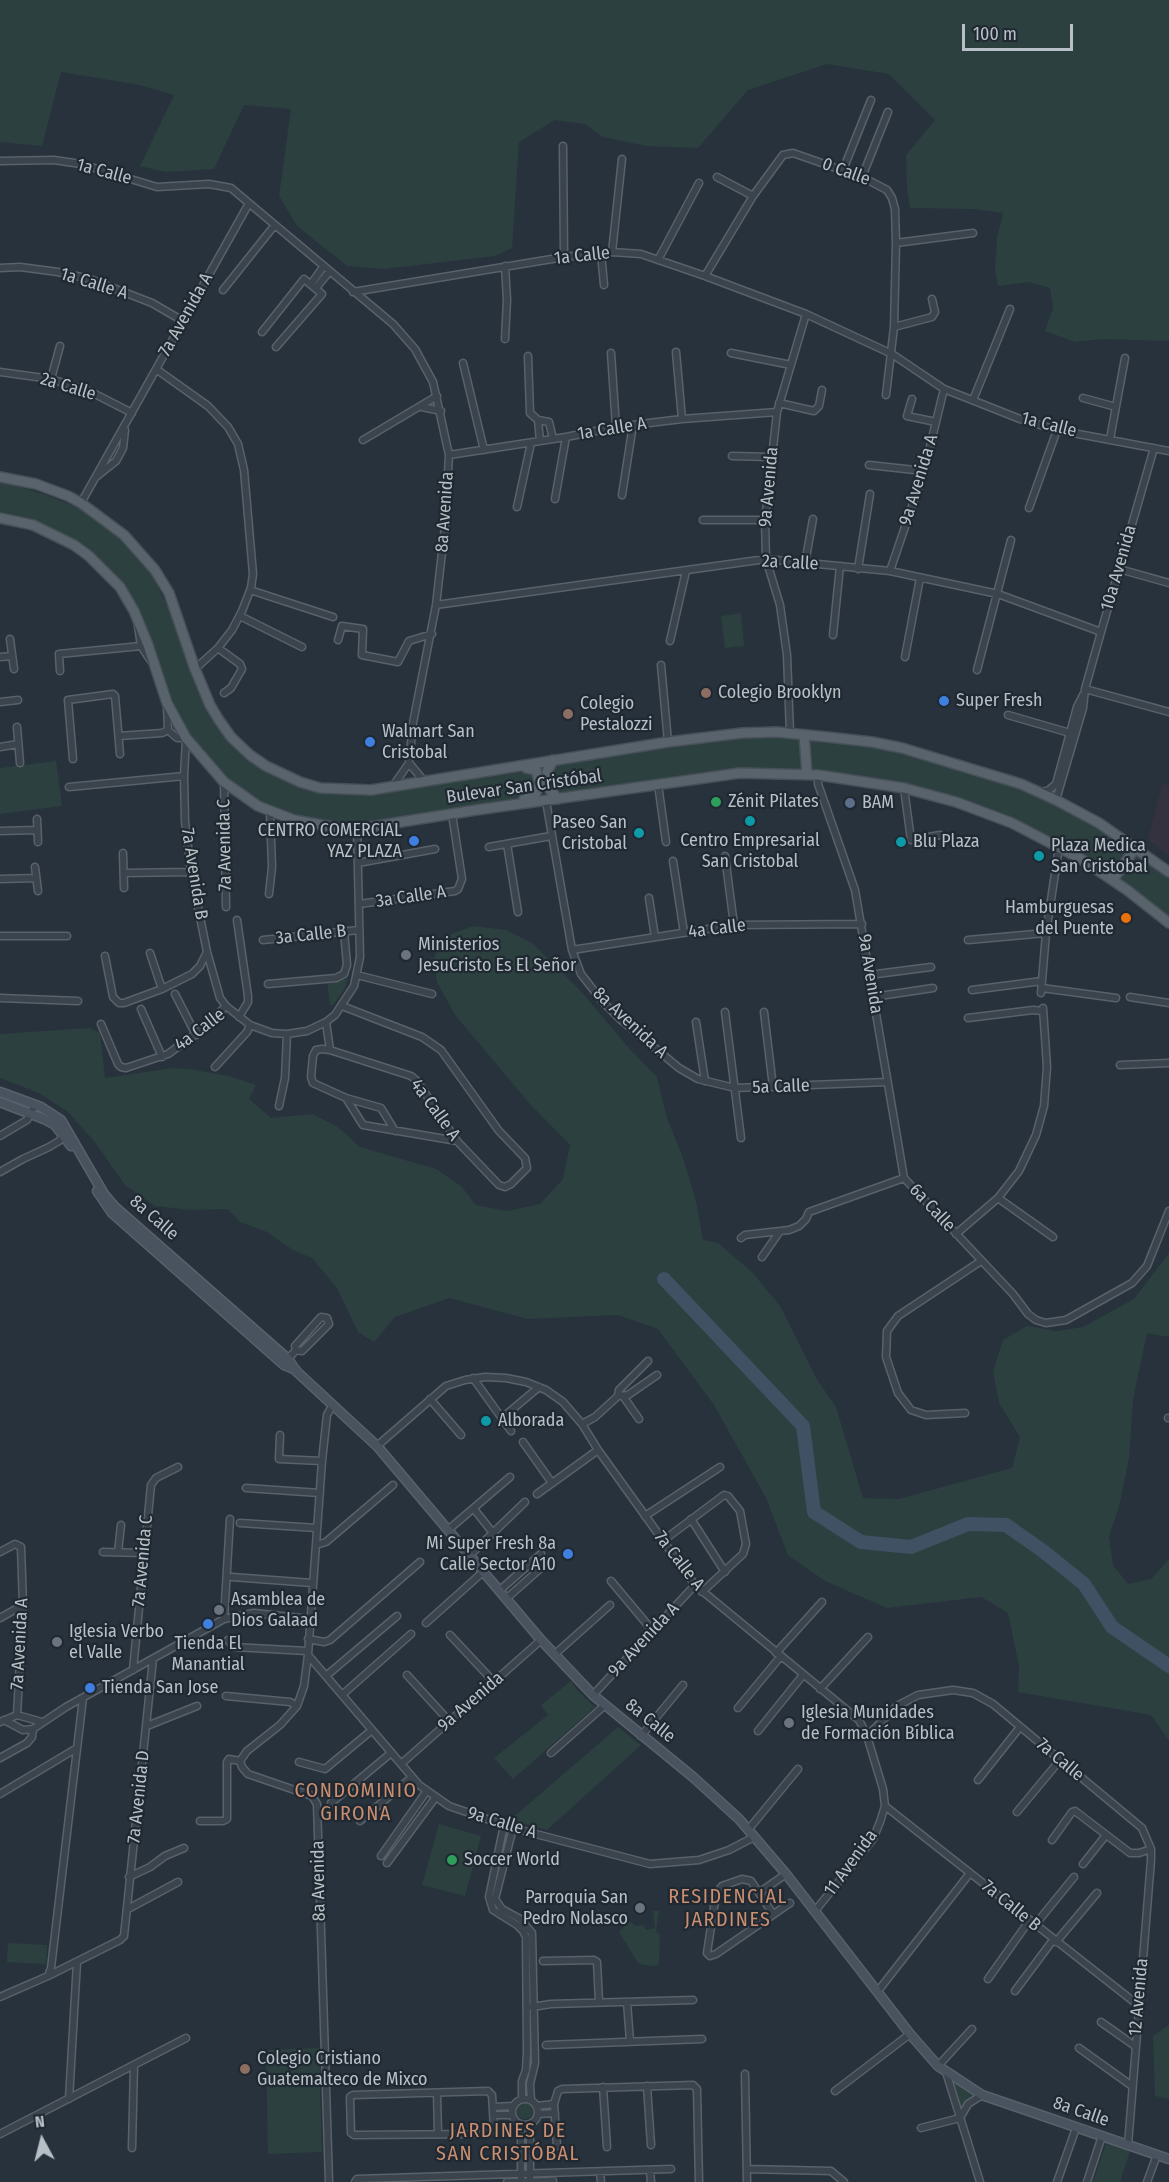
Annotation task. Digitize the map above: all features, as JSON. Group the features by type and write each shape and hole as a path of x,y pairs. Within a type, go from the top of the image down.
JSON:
{"main road":[{"name":"Bulevar San Cristóbal","path":"0,477 36,484 68,496 124,535 155,570 169,593 195,669 210,705 225,728 250,755 266,766 320,788 371,790 668,741 742,733 777,732 872,742 902,748 1000,777 1041,792 1099,823 1169,872"},
{"name":"Bulevar San Cristóbal","path":"0,518 33,525 74,545 89,556 120,587 137,620 167,703 186,737 224,782 252,802 270,811 309,824 357,829 740,773 818,775 904,788 956,802 1030,831 1113,880 1169,923"},
{"path":"804,735 807,774"},
{"path":"553,760 547,772 550,790 558,800"},
{"path":"476,810 487,805 534,797 540,784 536,770 514,767"},
{"path":"1113,880 1135,848"}],"street":[{"path":"843,170 871,100"},
{"path":"862,177 888,112"},
{"path":"563,146 564,256"},
{"name":"0 Calle","path":"753,196 783,154 793,153 862,177 887,189 895,209 896,243"},
{"path":"612,252 622,159"},
{"name":"1a Calle","path":"0,161 54,160 81,164 157,188 221,185 231,188 353,292 564,256 612,252 641,254 806,314 892,354 944,389 1020,419 1057,429 1169,451"},
{"path":"705,276 753,196 717,177"},
{"path":"658,260 699,183"},
{"name":"7a Avenida A","path":"81,503 248,204"},
{"path":"224,290 274,226"},
{"path":"886,395 894,327 896,243 973,233"},
{"path":"601,253 604,285"},
{"path":"505,266 507,300 505,339"},
{"name":"1a Calle A","path":"0,268 20,267 90,279 152,303 183,321"},
{"path":"314,286 323,267"},
{"path":"314,286 329,272"},
{"path":"262,332 302,280 306,279 322,294 276,347"},
{"name":"8a Avenida","path":"353,292 393,324 415,349 433,382 449,455 445,526 432,634 413,723 409,763 393,786"},
{"path":"894,327 932,317 935,312 932,299"},
{"path":"973,400 1010,309"},
{"name":"9a Avenida","path":"790,734 788,672 780,604 766,559 765,520 777,412 806,314"},
{"path":"51,379 60,346"},
{"path":"676,352 682,419"},
{"path":"611,353 616,427"},
{"path":"731,353 791,365"},
{"path":"528,356 530,413 538,420 549,422 553,438"},
{"path":"1110,439 1125,358"},
{"path":"463,363 484,450"},
{"path":"156,369 208,406 228,427 238,444 244,470 253,574 250,590 240,616 218,648 195,669"},
{"name":"2a Calle","path":"0,372 51,379 89,391 132,413"},
{"name":"9a Avenida A","path":"890,571 924,471 944,389"},
{"path":"779,403 814,411 819,406 822,390"},
{"path":"363,440 437,396"},
{"path":"1083,398 1116,407"},
{"path":"912,399 907,416 936,422"},
{"path":"422,407 441,411"},
{"name":"1a Calle A","path":"449,455 616,427 682,419 777,412"},
{"path":"538,420 540,441"},
{"path":"622,495 633,425"},
{"name":"7a Avenida A","path":"94,479 116,461 123,448 125,426"},
{"path":"1029,508 1057,429"},
{"path":"555,499 566,437"},
{"path":"517,507 531,442"},
{"name":"10a Avenida","path":"1041,792 1049,790 1056,784 1154,448"},
{"path":"732,456 771,457"},
{"path":"869,465 924,471"},
{"path":"858,569 870,494"},
{"path":"805,563 813,519"},
{"path":"703,520 765,520"},
{"path":"977,670 1011,540"},
{"name":"2a Calle","path":"436,605 766,559 890,571 998,594 1101,632"},
{"path":"833,635 840,566"},
{"path":"1119,569 1169,583"},
{"path":"670,641 686,571"},
{"path":"904,657 920,578"},
{"path":"250,590 333,617"},
{"path":"240,616 302,647"},
{"path":"137,620 141,646 156,669"},
{"path":"338,640 342,626 363,629 362,655 398,662 409,641 432,634"},
{"path":"10,639 14,669"},
{"path":"60,671 59,654 141,646"},
{"path":"218,648 240,664 242,669 231,688 224,693"},
{"path":"0,657 12,656"},
{"path":"661,665 668,741"},
{"path":"1085,689 1169,712"},
{"name":"10a Avenida","path":"1056,800 1083,708 1085,689"},
{"path":"73,759 69,700 114,695 120,754"},
{"path":"0,702 18,700"},
{"path":"167,703 168,730 177,738 186,737"},
{"path":"1008,715 1070,733"},
{"path":"17,727 20,764"},
{"path":"119,736 162,733 168,730"},
{"name":"7a Avenida B","path":"186,737 184,776 191,872 207,952 217,990 226,1006"},
{"path":"0,747 18,744"},
{"path":"409,763 424,781"},
{"name":"9a Avenida","path":"818,775 818,784 855,890 904,1178"},
{"path":"69,787 184,776"},
{"name":"7a Avenida C","path":"224,782 226,908"},
{"path":"658,784 666,842"},
{"path":"904,788 911,840 940,835"},
{"name":"8a Avenida A","path":"546,801 573,950 581,974 602,1001 679,1068"},
{"path":"269,894 272,867 270,811"},
{"name":"3a Calle A","path":"359,904 455,891 461,886 462,879 452,814"},
{"path":"37,819 38,842"},
{"path":"357,829 360,957 357,975 432,994"},
{"path":"0,831 36,830"},
{"path":"489,847 551,836"},
{"path":"507,844 518,912"},
{"path":"1042,987 1046,933 1059,847"},
{"path":"358,863 435,849"},
{"path":"123,853 124,888"},
{"path":"725,856 734,925"},
{"path":"673,861 684,933"},
{"path":"35,867 38,891"},
{"path":"124,873 191,872"},
{"path":"0,879 36,878"},
{"path":"649,898 655,937"},
{"path":"237,920 248,996 248,1002 239,1017"},
{"name":"4a Calle","path":"573,950 734,925 862,924"},
{"name":"3a Calle B","path":"263,940 359,930"},
{"path":"268,984 336,978 344,974 347,965 344,931"},
{"path":"968,940 1046,933"},
{"path":"0,936 68,936"},
{"path":"105,956 112,997 119,1003 124,1003 162,989 192,974 200,966 207,952"},
{"path":"150,953 162,989"},
{"path":"870,975 931,967"},
{"name":"4a Calle","path":"101,1024 118,1064 126,1068 162,1057 196,1035 226,1006 250,1025 262,1031 286,1034 307,1031 326,1022 342,1006 357,975"},
{"path":"972,990 1042,987 1116,998"},
{"path":"873,997 933,988"},
{"path":"175,994 196,1035"},
{"path":"1130,997 1169,1003"},
{"path":"0,998 78,1001"},
{"name":"4a Calle A","path":"342,1006 422,1037 441,1050 499,1131 525,1158 526,1171 505,1187 499,1185 457,1141 417,1081 411,1076 330,1050 316,1050 313,1056 311,1077 313,1083 346,1098"},
{"path":"141,1009 162,1057"},
{"path":"956,1234 998,1198 1019,1171 1036,1136 1044,1106 1047,1068 1043,1010 968,1018"},
{"path":"725,1012 741,1138"},
{"path":"764,1012 773,1088"},
{"path":"326,1022 330,1050"},
{"path":"696,1022 705,1081"},
{"path":"215,1067 247,1032 250,1025"},
{"path":"279,1106 285,1078 286,1034"},
{"path":"1120,1065 1169,1063"},
{"name":"5a Calle","path":"679,1068 705,1081 735,1088 887,1082"},
{"name":"8a Calle","path":"0,1092 34,1109 55,1125 73,1145"},
{"path":"346,1098 381,1108 395,1131"},
{"path":"346,1098 363,1125 457,1141"},
{"name":"8a Calle","path":"0,1102 48,1110 61,1120 112,1213 284,1365 296,1371"},
{"path":"0,1136 27,1120 34,1109"},
{"path":"0,1172 49,1147 64,1135 48,1110"},
{"name":"6a Calle","path":"741,1238 745,1235 780,1231 799,1226 809,1212 904,1178 1036,1320 1046,1323 1066,1320 1132,1283 1147,1266 1169,1211"},
{"name":"8a Calle","path":"102,1195 288,1359 296,1371 376,1446 541,1640 592,1695 693,1777 751,1833 878,1991 907,2036 938,2066 982,2096 1169,2159"},
{"path":"998,1198 1053,1237"},
{"path":"762,1257 780,1231"},
{"path":"965,1413 927,1415 911,1410 898,1393 886,1357 887,1331 898,1316 981,1261"},
{"path":"288,1359 296,1350 295,1346 321,1317 327,1318 329,1324 302,1351 296,1350"},
{"path":"639,1419 619,1390 648,1361"},
{"path":"582,1424 595,1417 621,1396 657,1375"},
{"path":"376,1446 446,1386 473,1378 511,1431"},
{"name":"7a Calle A","path":"473,1378 507,1378 539,1387 563,1402 582,1424 694,1585 859,1720 867,1736"},
{"path":"508,1413 539,1387"},
{"path":"430,1399 461,1435"},
{"path":"200,1821 227,1819 227,1762 229,1759 240,1761 247,1751 280,1725 297,1706 304,1686 322,1461 327,1415 332,1406"},
{"path":"280,1435 279,1460 322,1461"},
{"path":"523,1442 552,1483"},
{"path":"537,1494 598,1450"},
{"name":"7a Avenida C","path":"133,1670 151,1485 156,1478 177,1467"},
{"path":"645,1516 720,1467"},
{"path":"448,1530 510,1477"},
{"path":"316,1545 326,1542 393,1485"},
{"path":"246,1488 320,1493"},
{"path":"668,1537 724,1495 728,1496 740,1511 746,1544 742,1554 702,1592"},
{"path":"470,1555 525,1502"},
{"path":"474,1509 493,1533"},
{"path":"224,1619 231,1519"},
{"path":"691,1519 725,1572"},
{"path":"240,1523 317,1528"},
{"path":"118,1552 121,1525"},
{"name":"7a Avenida A","path":"0,1552 15,1544 21,1547 23,1605 17,1715 42,1722"},
{"path":"103,1552 144,1553"},
{"path":"500,1590 541,1554"},
{"path":"507,1598 550,1560"},
{"path":"308,1639 324,1642 330,1640 420,1562"},
{"path":"426,1623 484,1571"},
{"path":"232,1577 312,1583"},
{"path":"611,1581 652,1630"},
{"name":"9a Avenida A","path":"592,1695 694,1585"},
{"path":"738,1708 822,1602"},
{"path":"0,1618 23,1605"},
{"path":"555,1654 610,1605"},
{"path":"2,1721 24,1730 33,1728 224,1619 254,1613 310,1619"},
{"path":"326,1676 397,1616"},
{"path":"342,1695 411,1634"},
{"path":"450,1635 494,1682"},
{"path":"820,1689 868,1637"},
{"path":"228,1640 234,1647 308,1653"},
{"name":"9a Avenida","path":"401,1764 541,1640"},
{"name":"9a Calle A","path":"308,1653 412,1777 426,1792 449,1806 513,1828 650,1864 699,1860 729,1850 751,1833"},
{"name":"7a Avenida D","path":"77,1962 124,1936 153,1659"},
{"path":"407,1675 449,1722"},
{"path":"759,1731 803,1675"},
{"path":"641,1736 683,1685"},
{"name":"7a Calle","path":"867,1736 897,1706 918,1695 953,1690 973,1693 993,1704 1142,1828 1151,1849"},
{"path":"226,1696 290,1702 297,1706"},
{"path":"48,1976 51,1968 83,1698"},
{"path":"147,1726 197,1706"},
{"path":"551,1753 604,1706"},
{"path":"2,1721 17,1715"},
{"path":"978,1780 1020,1727"},
{"path":"0,1758 27,1743 32,1738 33,1728"},
{"path":"299,1762 325,1769 372,1730"},
{"path":"867,1736 878,1768 885,1806"},
{"path":"0,1794 77,1748"},
{"path":"331,1803 391,1753"},
{"path":"1017,1812 1060,1760"},
{"name":"8a Avenida","path":"240,1761 248,1774 312,1796 317,1804 329,2182"},
{"path":"751,1833 798,1769"},
{"path":"360,1821 412,1777"},
{"path":"381,1856 426,1792"},
{"path":"387,1863 435,1798"},
{"name":"7a Calle B","path":"885,1806 1138,2005"},
{"name":"11 Avenida","path":"815,1911 873,1839 885,1806"},
{"path":"1052,1840 1075,1811 1130,1853 1151,1849"},
{"path":"504,1825 489,1904 497,1913 523,1931 526,1937 527,2052 526,2070 522,2081 522,2099"},
{"path":"513,1828 495,1899 502,1909 524,1922 532,1933 537,2003 535,2063 530,2084 531,2100"},
{"path":"1083,1864 1106,1835"},
{"path":"498,1847 506,1851"},
{"path":"129,1877 184,1848"},
{"name":"12 Avenida","path":"1128,2145 1151,1849"},
{"path":"878,1991 970,1873"},
{"path":"760,1892 786,1874"},
{"path":"988,1979 1032,1923 1074,1877"},
{"path":"773,1914 760,1892 747,1879 722,1886 717,1889 707,1953 710,1956 716,1954 790,1903"},
{"path":"128,1909 178,1882"},
{"path":"1015,1991 1054,1941 1097,1893"},
{"path":"543,1961 594,1960 597,1962 599,2002"},
{"path":"0,1997 77,1962 69,2099"},
{"path":"526,2003 693,2000"},
{"path":"627,2002 630,2041"},
{"path":"1101,2022 1136,2046"},
{"path":"938,2066 972,2029"},
{"path":"835,2091 907,2036"},
{"path":"0,2134 186,2038"},
{"path":"546,2045 702,2039"},
{"path":"1079,2048 1132,2086"},
{"path":"132,2148 134,2066"},
{"path":"946,2072 980,2182"},
{"path":"745,2074 747,2182"},
{"path":"557,2146 554,2104 558,2091 562,2089 693,2085 696,2086 699,2182"},
{"path":"648,2086 651,2145"},
{"path":"603,2087 607,2146"},
{"path":"488,2091 492,2096 493,2107 494,2128 488,2134 354,2135 351,2133 351,2096 488,2091"},
{"path":"437,2093 438,2134"},
{"path":"921,2128 960,2118 968,2104 982,2096"},
{"path":"493,2107 513,2106 522,2099 531,2100 537,2106 538,2114 530,2124 533,2173 530,2181"},
{"path":"537,2106 554,2104"},
{"path":"512,2115 513,2106"},
{"path":"538,2114 555,2113"},
{"path":"494,2115 512,2115 521,2124 530,2124"},
{"path":"521,2124 521,2181"},
{"path":"1057,2182 1076,2128"},
{"path":"1087,2182 1102,2136"},
{"path":"1147,2182 1157,2155"},
{"path":"355,2182 357,2179 436,2180 504,2174 671,2169"},
{"path":"747,2169 831,2172 844,2182"},
{"path":"650,2170 651,2182"},
{"path":"600,2172 601,2182"},
{"path":"504,2174 506,2182 513,2182 553,2181 552,2173"}],"shaded area":[{"path":"1162,783 1169,785 1169,856 1148,839"}],"green space":[{"path":"0,0 1169,0 1169,341 1103,339 1075,342 1045,331 1053,308 1050,288 1029,282 998,286 995,270 997,238 1003,213 973,209 910,208 906,155 935,120 889,74 827,64 748,90 698,148 646,146 603,137 585,124 555,120 519,142 512,248 495,256 384,269 347,266 297,226 279,196 291,109 244,105 214,169 165,172 140,166 174,95 140,85 61,72 42,146 0,142"},
{"path":"0,483 8,483 46,495 84,510 122,538 151,573 174,619 190,663 235,745 319,791 427,785 524,772 531,773 535,778 534,789 529,794 478,809 356,825 328,824 297,818 248,796 226,780 195,745 173,708 140,618 78,543 0,515"},
{"path":"741,613 744,646 725,648 721,616"},
{"path":"749,736 801,736 804,771 734,770 681,775 558,795 553,785 551,772 555,764 669,744"},
{"path":"807,737 893,749 1032,792 1099,827 1131,849 1112,876 957,799 809,772"},
{"path":"56,761 62,806 0,814 0,768"},
{"path":"1135,852 1169,876 1169,918 1116,880"},
{"path":"473,926 506,930 532,943 579,989 628,1047 657,1077 667,1118 683,1158 696,1201 703,1240 718,1243 753,1273 780,1306 816,1378 836,1407 863,1498 899,1499 1012,1468 1020,1437 999,1403 993,1371 1003,1340 1027,1326 1056,1331 1083,1327 1134,1299 1169,1253 1169,1337 1147,1333 1133,1400 1129,1458 1119,1507 1109,1536 1113,1565 1128,1584 1151,1579 1169,1559 1169,1741 1151,1715 1018,1692 1019,1666 1008,1613 981,1597 887,1608 825,1581 788,1555 766,1498 714,1405 658,1329 618,1315 528,1319 449,1298 395,1317 374,1342 358,1332 337,1288 312,1258 293,1250 267,1232 240,1222 228,1209 191,1210 155,1206 125,1185 94,1141 68,1112 39,1093 0,1078 0,1034 90,1028 100,1033 105,1078 172,1068 229,1076 256,1085 249,1099 271,1118 312,1114 338,1127 360,1147 436,1169 461,1186 476,1205 507,1211 540,1204 563,1179 570,1145 529,1103 455,1015 437,982 434,958 444,937"},
{"path":"348,979 344,990 333,1005 330,1005 327,981"},
{"path":"571,1681 595,1707 513,1779 494,1758 548,1715 541,1705"},
{"path":"618,1727 641,1745 547,1830 510,1820"},
{"name":"Soccer World","path":"439,1824 481,1836 465,1896 422,1885"},
{"path":"653,1911 659,1911 656,1931 660,1935 659,1964 655,1966 638,1963 619,1932 629,1921 636,1926 643,1925 646,1930 655,1928"},
{"path":"8,1943 47,1945 46,1964 7,1962"},
{"path":"1169,2025 1169,2099 1155,2096 1153,2036"},
{"path":"319,2048 322,2152 268,2154 266,2050"},
{"path":"952,2082 973,2096 960,2107"},
{"path":"522,2103 528,2103 533,2111 531,2117 522,2119 517,2114 517,2108"},
{"path":"1106,2144 1130,2151 1120,2182 1093,2182"}],"waterway":[{"path":"664,1279 803,1426 814,1512 861,1542 911,1547 968,1524 1006,1525 1084,1584 1112,1627 1169,1666"}],"place":[{"name":"Colegio Brooklyn","path":"706,693"},
{"name":"Super Fresh","path":"944,701"},
{"name":"Colegio Pestalozzi","path":"568,714"},
{"name":"Walmart San Cristobal","path":"370,742"},
{"name":"Zénit Pilates","path":"716,802"},
{"name":"BAM","path":"850,803"},
{"name":"Centro Empresarial San Cristobal","path":"750,821"},
{"name":"Paseo San Cristobal","path":"639,833"},
{"name":"CENTRO COMERCIAL YAZ PLAZA","path":"414,841"},
{"name":"Blu Plaza","path":"901,842"},
{"name":"Plaza Medica San Cristobal","path":"1039,856"},
{"name":"Hamburguesas del Puente","path":"1126,918"},
{"name":"Ministerios JesuCristo Es El Señor","path":"406,955"},
{"name":"Alborada","path":"486,1421"},
{"name":"Mi Super Fresh 8a Calle Sector A10","path":"568,1554"},
{"name":"Asamblea de Dios Galaad","path":"219,1610"},
{"name":"Tienda El Manantial","path":"208,1624"},
{"name":"Iglesia Verbo el Valle","path":"57,1642"},
{"name":"Tienda San Jose","path":"90,1688"},
{"name":"Iglesia Munidades de Formación Bíblica","path":"789,1723"},
{"name":"Soccer World","path":"452,1860"},
{"name":"Parroquia San Pedro Nolasco","path":"640,1908"},
{"name":"Colegio Cristiano Guatemalteco de Mixco","path":"245,2069"}],"district":[{"name":"CONDOMINIO GIRONA","path":"356,1802"},
{"name":"RESIDENCIAL JARDINES","path":"728,1908"},
{"name":"JARDINES DE SAN CRISTÓBAL","path":"508,2142"}]}
